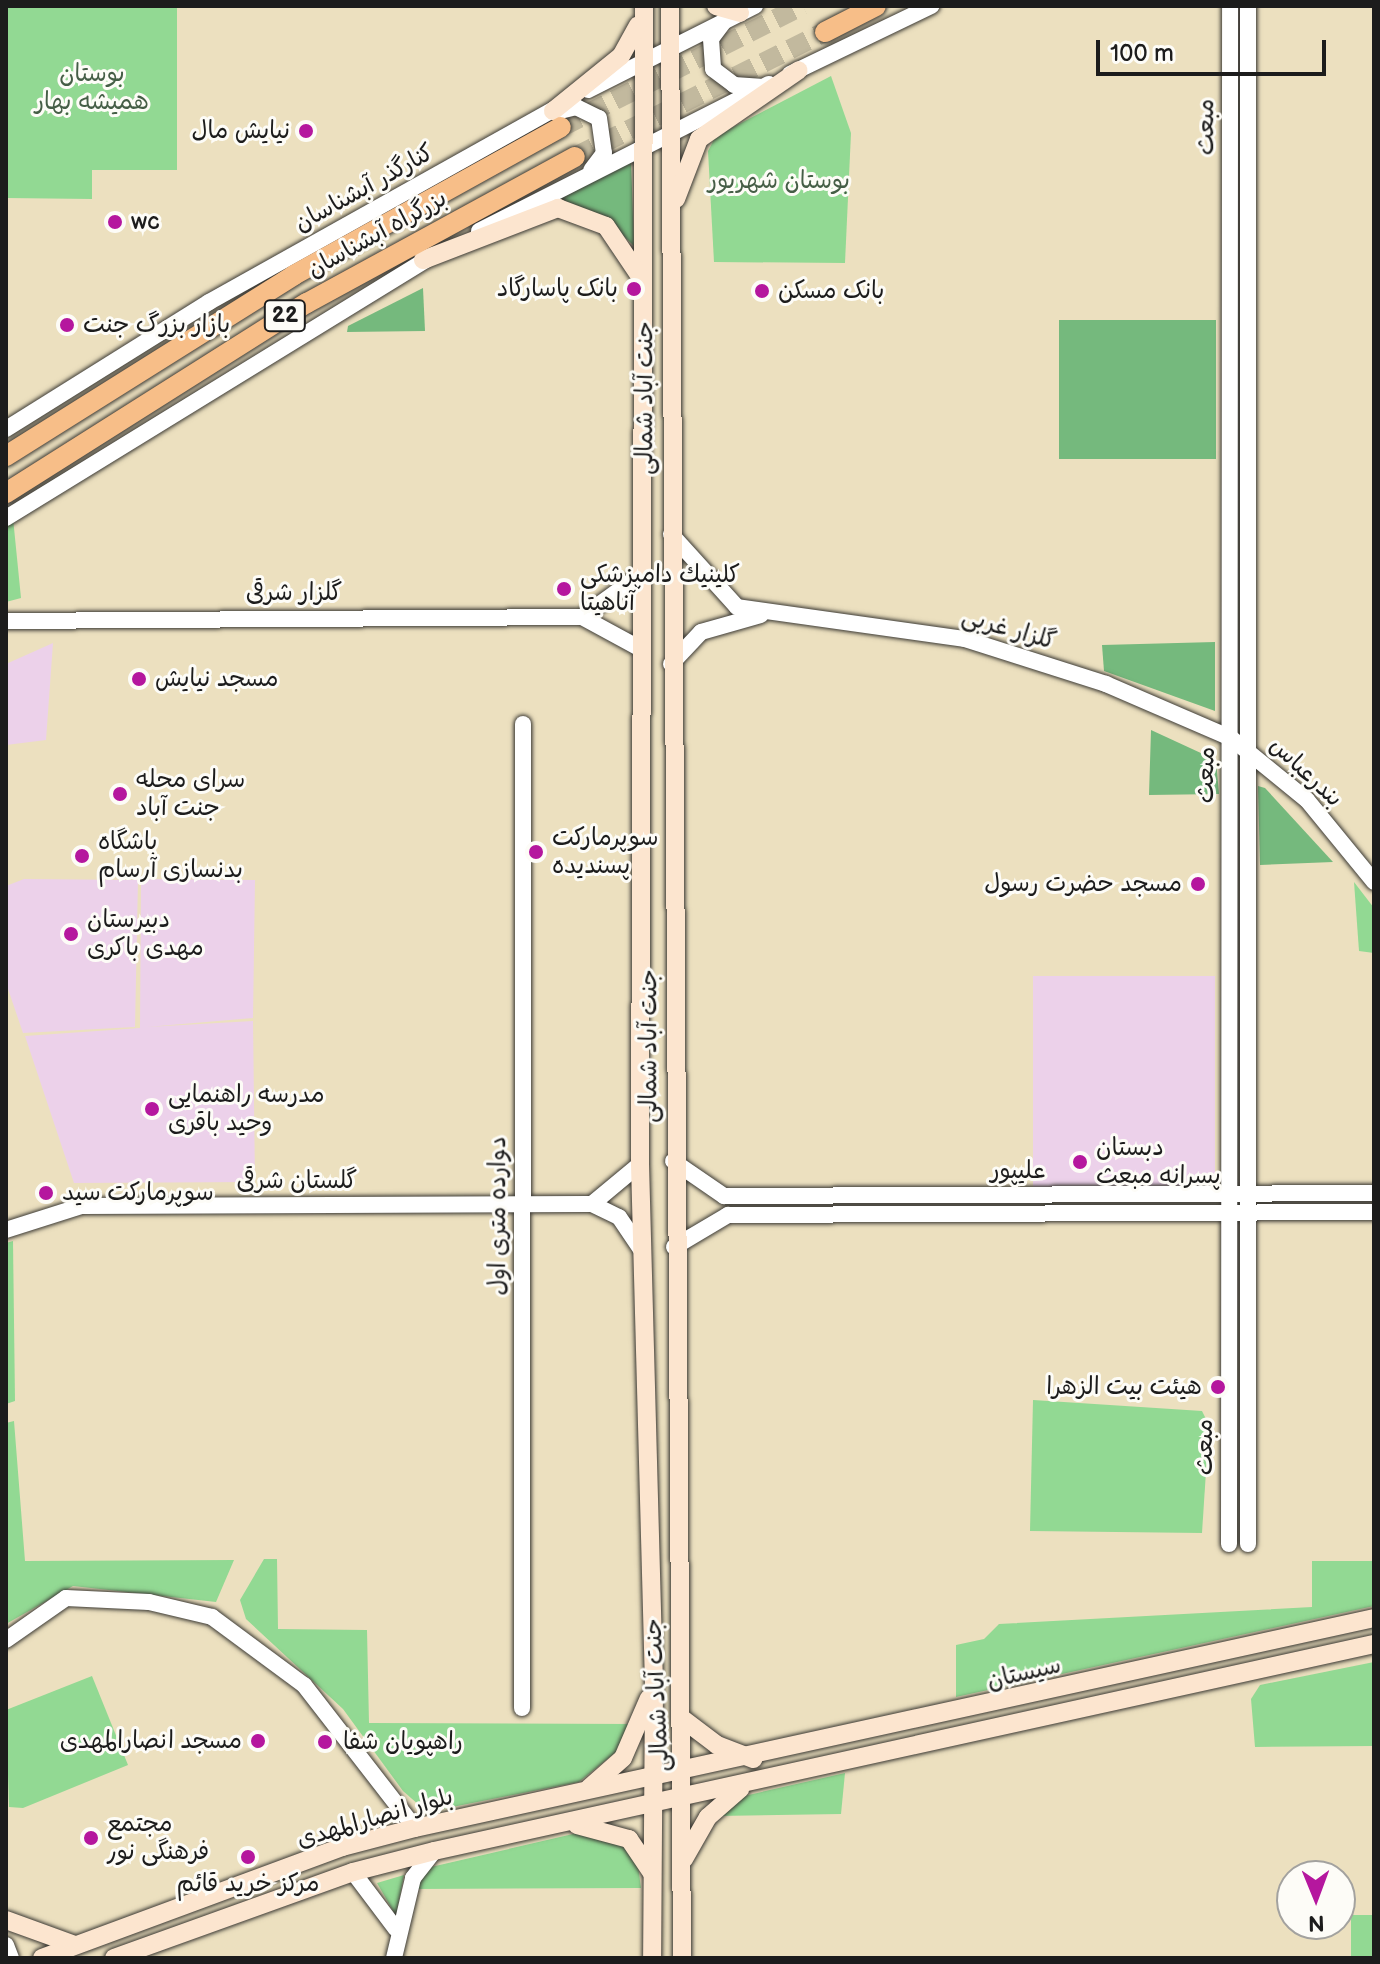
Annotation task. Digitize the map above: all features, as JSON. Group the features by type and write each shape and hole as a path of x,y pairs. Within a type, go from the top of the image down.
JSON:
{"highway":[{"path":"825,32 876,6"},
{"name":"بزرگراه آبشناسان","path":"6,456 552,118"},
{"name":"بزرگراه آبشناسان","path":"6,493 307,303 575,157"}],"main road":[{"name":"جنت آباد شمالی","path":"642,6 640,1164 654,1685 650,1779 652,1958"},
{"path":"552,118 631,45 642,6"},
{"name":"جنت آباد شمالی","path":"670,6 668,249 673,1161 685,1772 682,1958"},
{"path":"668,249 679,181 699,139 799,70"},
{"path":"423,260 541,210 571,210 615,234 642,280"},
{"path":"641,358 654,349 669,358"},
{"name":"سیستان","path":"685,1772 1374,1618"},
{"name":"سیستان","path":"685,1800 1374,1644"},
{"path":"583,1792 623,1758 654,1685"},
{"path":"684,1720 717,1745 753,1759"},
{"name":"بلوار انصارالمهدی","path":"42,1958 342,1847 415,1828 685,1772"},
{"path":"683,1861 708,1817 741,1788"},
{"name":"بلوار انصارالمهدی","path":"114,1958 353,1872 558,1823 685,1800"},
{"path":"558,1823 629,1839 652,1874"},
{"path":"6,1920 78,1945"}],"street":[{"path":"6,518 423,260 669,133 931,6"},
{"name":"مبعث","path":"1229,1544 1230,6"},
{"name":"مبعث","path":"1248,6 1248,1544"},
{"name":"کنارگذر آبشناسان","path":"6,429 209,302 552,118 643,59 735,11"},
{"path":"735,11 711,39 713,69 734,85 762,88"},
{"path":"552,118 576,107 599,118 604,153 584,177"},
{"name":"گلزار غربی","path":"670,534 723,598 761,615 965,639 1106,684 1231,738"},
{"path":"582,617 640,575"},
{"name":"گلزار غربی","path":"671,664 701,632 761,615"},
{"name":"گلزار شرقی","path":"6,621 582,617 641,649"},
{"name":"دوارده متری اول","path":"522,1708 523,724"},
{"name":"بندرعباس","path":"1231,738 1307,800 1374,882"},
{"name":"علیپور","path":"673,1161 724,1196 1374,1193"},
{"path":"640,1164 592,1204 619,1217 642,1251"},
{"name":"گلستان شرقی","path":"6,1230 81,1206 592,1204"},
{"name":"علیپور","path":"674,1247 728,1215 1374,1212"},
{"path":"6,1640 66,1598 149,1602 212,1617 304,1685 415,1828"},
{"path":"394,1958 396,1929 413,1878 434,1851"},
{"path":"353,1872 396,1929"},
{"path":"6,1945 11,1958"}],"shaded area":[{"path":"53,643 46,740 6,745 6,664"},
{"name":"دبیرستان مهدی باکری","path":"24,879 138,880 135,1027 23,1033 6,983 6,886"},
{"name":"مدرسه راهنمایی وحید باقری","path":"141,879 255,880 253,1018 147,1027 253,1021 255,1182 74,1183 25,1036 140,1028"},
{"path":"1033,976 1215,976 1215,1187 1033,1187"}],"green space":[{"name":"بوستان همیشه بهار","path":"6,6 177,6 177,170 92,170 92,199 6,198"},
{"name":"بوستان شهریور","path":"831,76 851,133 845,263 714,262 708,151 716,136"},
{"path":"631,160 634,246 607,220 544,206"},
{"path":"423,288 425,331 347,332 348,326"},
{"path":"1059,320 1216,320 1216,459 1059,459"},
{"path":"13,518 21,598 6,602 6,522"},
{"path":"1215,642 1215,711 1104,671 1102,645"},
{"path":"1151,730 1216,760 1219,794 1149,795"},
{"path":"1258,786 1265,788 1333,862 1260,865"},
{"path":"1354,882 1374,908 1374,953 1359,951"},
{"path":"13,1241 15,1401 6,1404 6,1243"},
{"path":"1033,1400 1202,1411 1209,1425 1202,1533 1030,1531"},
{"path":"14,1421 25,1561 234,1560 216,1602 73,1586 6,1624 6,1423"},
{"path":"264,1559 277,1559 278,1629 367,1630 369,1723 633,1724 627,1743 579,1782 427,1812 403,1791 343,1709 246,1619 240,1600"},
{"path":"1312,1561 1374,1561 1374,1606 956,1697 956,1645 984,1639 999,1624 1312,1607"},
{"path":"1374,1662 1374,1746 1255,1747 1251,1699 1260,1685"},
{"path":"92,1676 128,1765 23,1808 9,1807 6,1710"},
{"path":"845,1773 841,1814 717,1816 735,1798"},
{"path":"586,1831 613,1836 637,1859 641,1888 415,1889 431,1867"},
{"path":"404,1875 396,1916 377,1883"},
{"path":"1356,1915 1374,1915 1374,1958 1351,1958 1351,1940 1356,1940"}],"tunnel":[{"path":"561,127 802,6"},
{"path":"575,157 825,32"}],"place":[{"name":"نیایش مال","path":"306,131"},
{"name":"wc","path":"115,222"},
{"name":"بانک پاسارگاد","path":"634,289"},
{"name":"بانک مسکن","path":"762,291"},
{"name":"بازار بزرگ جنت","path":"67,325"},
{"name":"كلينيك دامپزشكی آناهيتا","path":"564,589"},
{"name":"مسجد نیایش","path":"139,679"},
{"name":"سرای محله جنت آباد","path":"120,794"},
{"name":"سوپرمارکت پسندیده","path":"536,852"},
{"name":"باشگاه بدنسازی آرسام","path":"82,856"},
{"name":"مسجد حضرت رسول","path":"1198,884"},
{"name":"دبیرستان مهدی باکری","path":"71,934"},
{"name":"مدرسه راهنمایی وحید باقری","path":"152,1109"},
{"name":"دبستان پسرانه مبعث","path":"1080,1162"},
{"name":"سوپرمارکت سید","path":"46,1193"},
{"name":"هیئت بیت الزهرا","path":"1218,1387"},
{"name":"مسجد انصارالمهدی","path":"258,1741"},
{"name":"راهپویان شفا","path":"325,1742"},
{"name":"مجتمع فرهنگی نور","path":"91,1838"},
{"name":"مرکز خرید قائم","path":"248,1857"}]}
